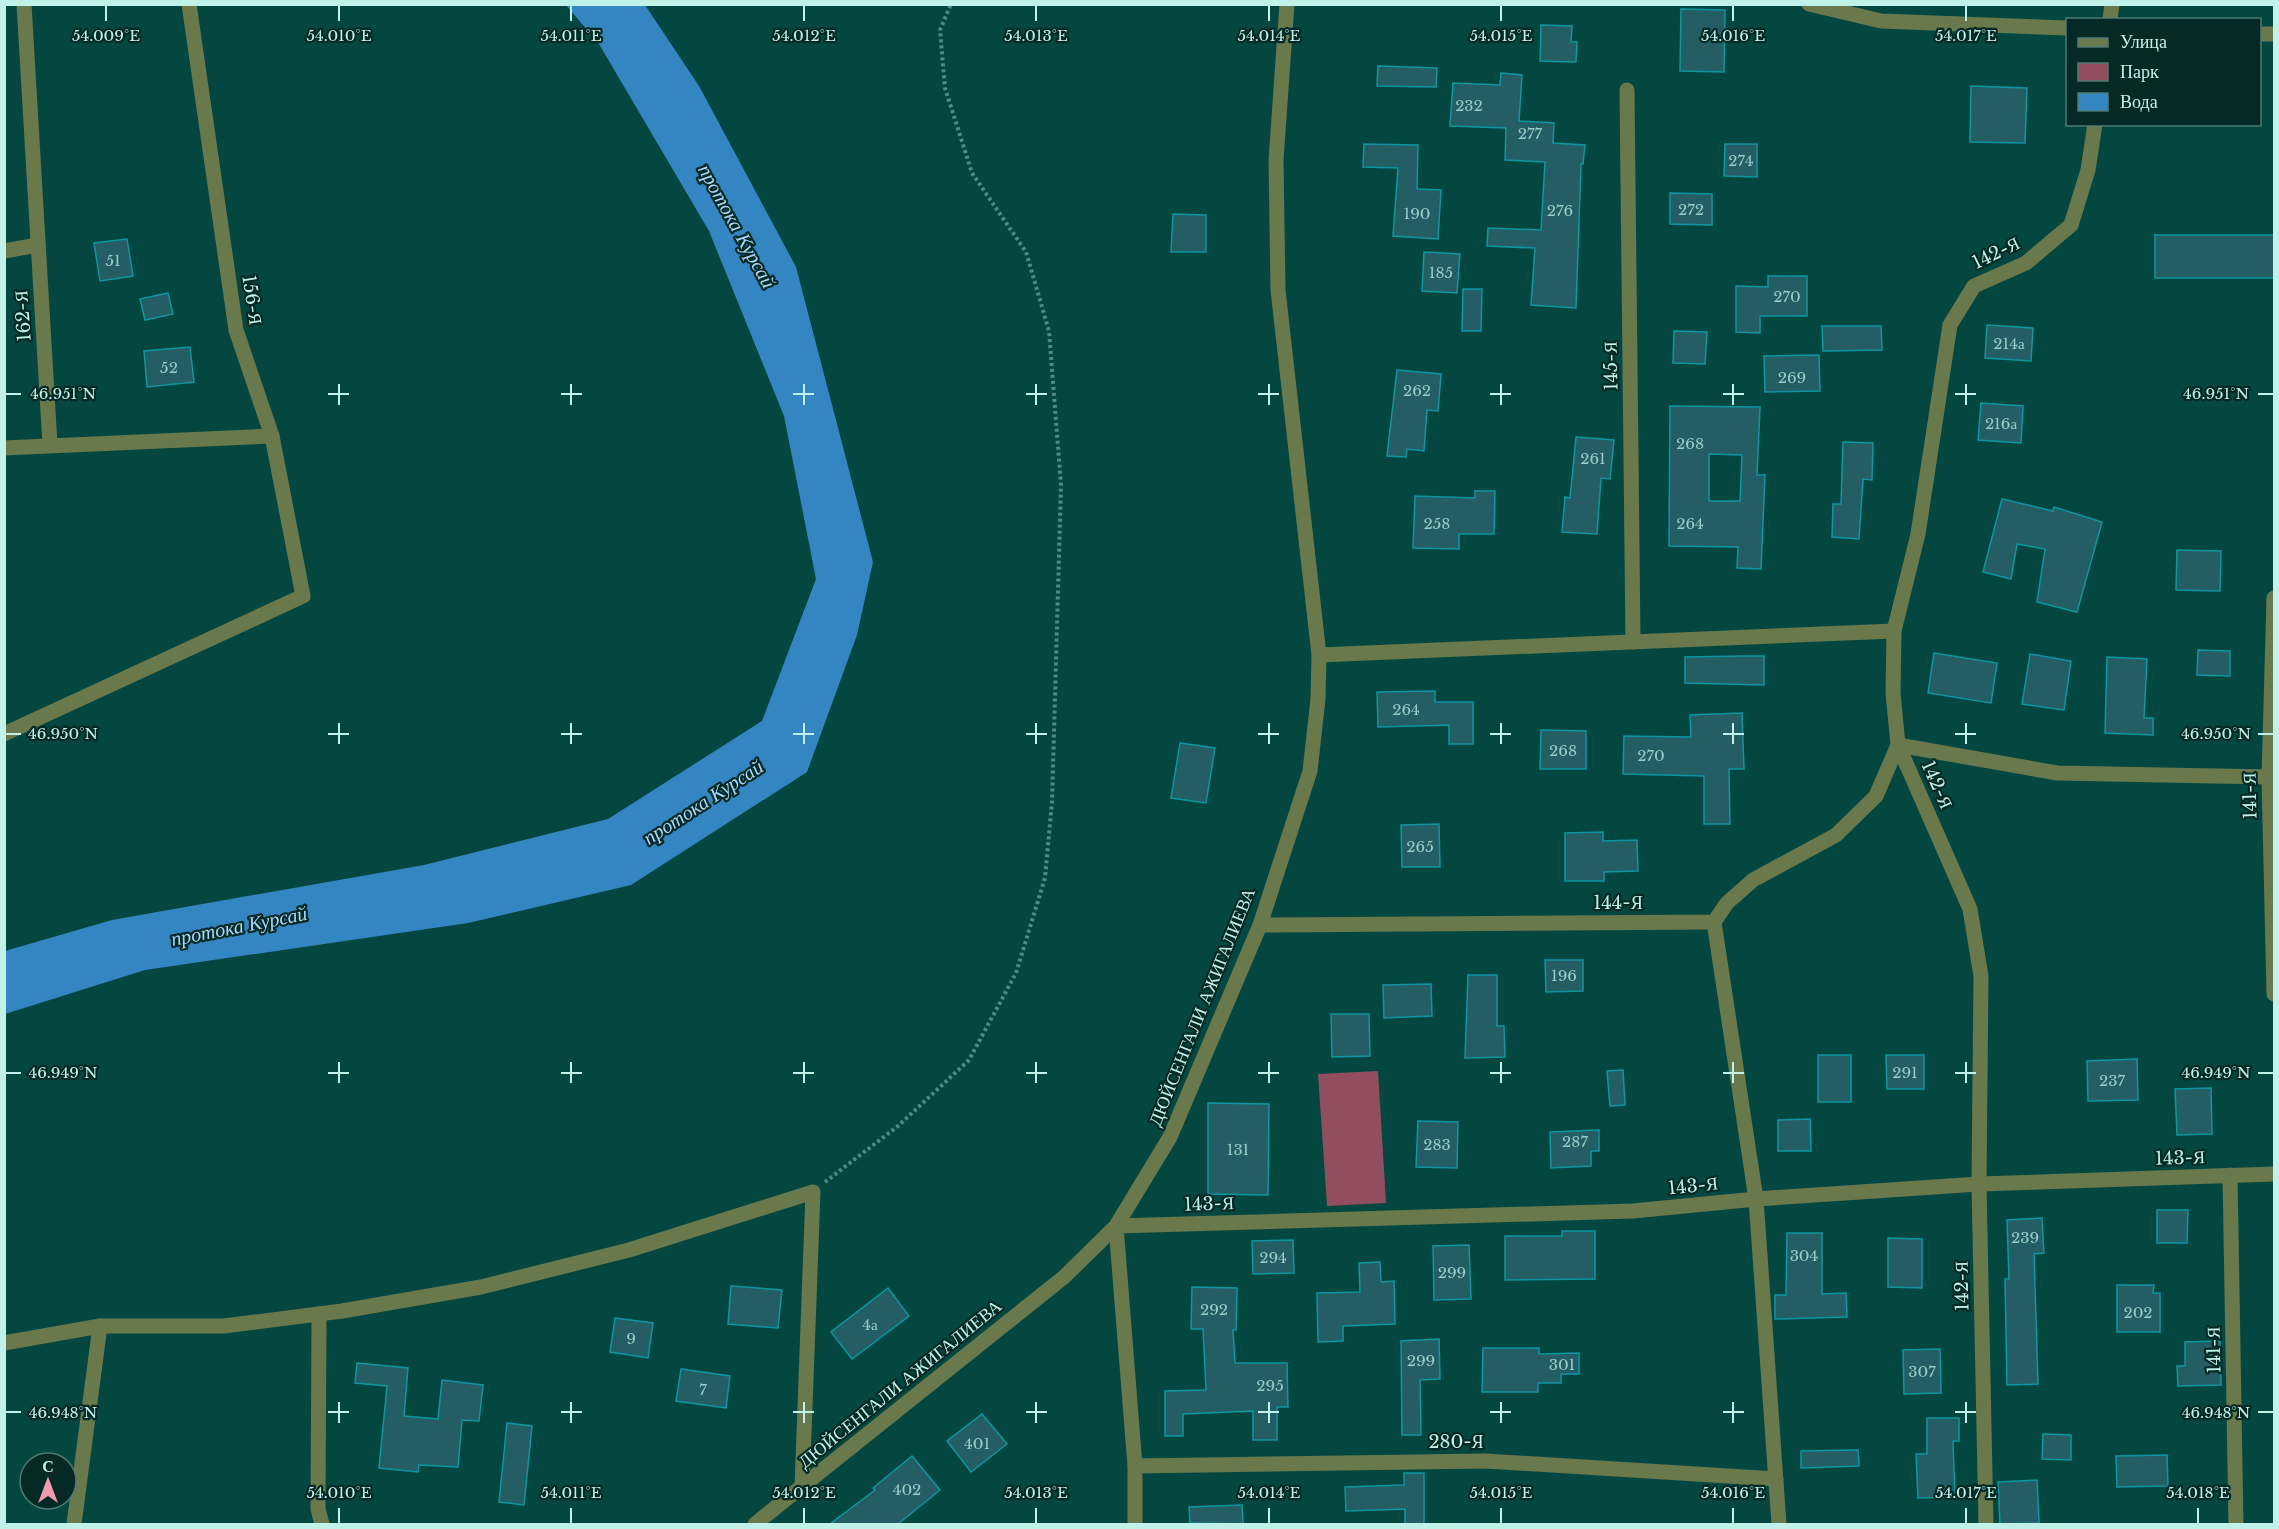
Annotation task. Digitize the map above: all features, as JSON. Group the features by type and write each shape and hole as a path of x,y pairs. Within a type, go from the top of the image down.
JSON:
{"street":[{"name":"162-Я","path":"24,4 50,445"},
{"name":"156-Я","path":"4,734 303,596 272,436 236,330 189,4"},
{"name":"ДЮЙСЕНГАЛИ АЖИГАЛИЕВА","path":"755,1524 1064,1277 1116,1226 1170,1137 1260,925 1310,771 1318,699 1319,656 1278,290 1276,160 1287,4"},
{"path":"1809,4 1881,21 2066,28"},
{"name":"145-Я","path":"1627,90 1633,642"},
{"name":"142-Я","path":"1986,1524 1979,1184 1981,976 1970,909 1898,745 1893,693 1894,631 1918,534 1950,325 1974,286 2026,263 2071,225 2088,170 2095,126"},
{"path":"4,251 38,246"},
{"path":"4,448 272,436"},
{"name":"141-Я","path":"2274,598 2269,777 2274,994"},
{"path":"1319,656 1894,631"},
{"path":"1779,1524 1756,1199 1714,922 1727,903 1753,880 1836,835 1876,796 1898,745 2057,773 2269,777"},
{"name":"144-Я","path":"1260,925 1714,922"},
{"name":"143-Я","path":"1116,1226 1633,1211 1756,1199 1979,1184 2274,1174"},
{"name":"141-Я","path":"2230,1175 2236,1524"},
{"path":"4,1343 100,1326 224,1326 319,1314 481,1287 629,1250 813,1192 802,1487"},
{"path":"1116,1226 1135,1466 1135,1524"},
{"path":"319,1314 318,1509 322,1524"},
{"path":"74,1524 100,1326"},
{"name":"280-Я","path":"1135,1466 1486,1461 1776,1479"}],"path":[{"path":"813,1192 898,1126 969,1060 1016,974 1045,878 1052,802 1061,485 1049,331 1026,252 972,172 945,88 940,30 951,4"}],"green space":[{"path":"1378,1071 1386,1203 1327,1206 1318,1074"}],"water":[{"name":"протока Курсай","path":"566,5 645,5 699,86 796,267 873,562 857,635 807,772 631,885 468,923 145,970 5,1014 5,951 112,920 424,865 608,819 762,721 816,579 784,416 709,231 599,44"}],"building":[{"path":"1681,9 1725,10 1724,72 1680,71"},
{"path":"1541,25 1572,26 1571,42 1577,42 1576,62 1540,61"},
{"path":"1378,66 1437,68 1436,87 1377,86"},
{"path":"1501,73 1522,75 1519,121 1554,123 1553,143 1585,145 1583,164 1581,164 1576,308 1531,305 1535,248 1487,246 1488,228 1541,230 1545,162 1505,160 1506,128 1450,126 1453,83 1500,85"},
{"path":"1971,86 2027,88 2025,143 1970,142"},
{"path":"1364,144 1418,145 1417,189 1441,190 1438,239 1393,236 1398,168 1363,167"},
{"path":"1725,144 1757,144 1757,177 1724,176"},
{"path":"1670,193 1712,194 1712,225 1670,224"},
{"path":"1173,214 1206,215 1206,252 1171,252"},
{"path":"2155,235 2274,235 2274,278 2155,278"},
{"path":"127,239 133,276 100,281 94,243"},
{"path":"1424,252 1460,254 1457,293 1422,291"},
{"path":"1768,276 1807,276 1807,316 1760,316 1760,333 1736,332 1736,286 1768,287"},
{"path":"1463,289 1482,289 1481,331 1462,331"},
{"path":"168,293 173,314 145,320 140,299"},
{"path":"1987,325 2033,328 2031,361 1985,358"},
{"path":"1822,326 1881,326 1882,350 1823,351"},
{"path":"1674,331 1707,332 1705,364 1673,363"},
{"path":"190,347 194,382 147,387 144,351"},
{"path":"1819,355 1820,391 1765,392 1764,356"},
{"path":"1397,370 1441,374 1438,411 1427,410 1424,451 1407,449 1406,457 1387,456"},
{"path":"1981,403 2023,406 2021,443 1978,440"},
{"path":"1670,406 1760,407 1757,475 1765,475 1761,569 1737,568 1738,547 1669,546","holes":["1709,454 1742,455 1740,501 1709,501"]},
{"path":"1576,437 1614,440 1610,479 1601,478 1597,534 1562,532 1565,497 1570,498"},
{"path":"1843,442 1873,443 1872,480 1863,479 1859,539 1832,537 1833,504 1841,504"},
{"path":"1475,491 1495,491 1494,534 1459,534 1459,549 1413,548 1415,496 1475,498"},
{"path":"2002,499 2053,511 2054,507 2102,522 2077,612 2037,602 2045,549 2017,544 2011,579 1983,572"},
{"path":"2177,550 2221,551 2220,591 2176,590"},
{"path":"2198,650 2230,651 2230,676 2197,675"},
{"path":"1934,653 1997,663 1991,703 1928,693"},
{"path":"2030,654 2071,661 2064,710 2022,704"},
{"path":"1764,656 1764,685 1685,683 1685,657"},
{"path":"2107,657 2147,659 2144,718 2153,718 2153,735 2105,733"},
{"path":"1435,691 1435,702 1473,702 1473,744 1449,744 1449,725 1378,727 1377,692"},
{"path":"1742,713 1744,769 1729,769 1730,824 1704,824 1704,776 1623,774 1624,736 1691,737 1690,715"},
{"path":"1541,730 1586,731 1586,769 1540,769"},
{"path":"1180,743 1215,748 1206,803 1171,798"},
{"path":"1439,824 1440,867 1402,867 1401,825"},
{"path":"1603,832 1603,841 1637,840 1638,871 1604,872 1604,881 1565,881 1565,833"},
{"path":"1545,960 1583,960 1583,991 1546,992"},
{"path":"1468,975 1497,975 1497,1026 1504,1026 1505,1057 1465,1058"},
{"path":"1431,984 1432,1016 1384,1018 1383,985"},
{"path":"1331,1014 1369,1014 1370,1056 1332,1057"},
{"path":"1818,1055 1851,1055 1851,1102 1818,1102"},
{"path":"1886,1055 1924,1055 1924,1089 1887,1089"},
{"path":"2137,1059 2138,1100 2088,1101 2087,1061"},
{"path":"1623,1070 1625,1105 1610,1106 1607,1071"},
{"path":"2211,1088 2212,1134 2177,1135 2175,1089"},
{"path":"1208,1103 1269,1104 1268,1195 1208,1194"},
{"path":"1810,1119 1811,1151 1778,1151 1778,1120"},
{"path":"1418,1121 1458,1122 1457,1168 1416,1167"},
{"path":"1599,1130 1599,1151 1591,1151 1591,1166 1551,1168 1550,1132"},
{"path":"2157,1210 2188,1210 2187,1243 2157,1243"},
{"path":"2042,1218 2044,1253 2034,1254 2038,1384 2007,1385 2005,1279 2009,1279 2007,1220"},
{"path":"1562,1231 1595,1231 1595,1279 1505,1280 1505,1236 1562,1236"},
{"path":"1787,1233 1822,1233 1822,1294 1846,1293 1847,1317 1775,1319 1775,1295 1786,1295"},
{"path":"1888,1238 1922,1239 1922,1288 1888,1287"},
{"path":"1293,1240 1294,1273 1253,1274 1252,1241"},
{"path":"1469,1245 1471,1299 1434,1300 1433,1246"},
{"path":"1380,1262 1381,1282 1394,1281 1395,1324 1343,1326 1343,1341 1318,1342 1317,1293 1360,1292 1359,1263"},
{"path":"2117,1285 2154,1285 2153,1293 2160,1293 2160,1332 2117,1332"},
{"path":"731,1286 782,1290 778,1328 728,1324"},
{"path":"1192,1287 1237,1288 1236,1330 1233,1330 1235,1363 1287,1363 1288,1407 1277,1407 1277,1440 1253,1440 1253,1411 1183,1414 1183,1436 1165,1436 1165,1391 1206,1390 1203,1329 1191,1329"},
{"path":"888,1288 909,1316 852,1359 831,1332"},
{"path":"615,1318 653,1323 648,1358 610,1352"},
{"path":"1439,1339 1440,1379 1420,1380 1421,1435 1402,1435 1401,1341"},
{"path":"2220,1341 2221,1385 2178,1386 2177,1366 2185,1366 2185,1342"},
{"path":"1483,1348 1539,1348 1539,1354 1579,1353 1579,1374 1561,1374 1561,1383 1538,1383 1538,1392 1482,1392"},
{"path":"1940,1349 1941,1393 1904,1394 1903,1350"},
{"path":"357,1363 408,1368 404,1416 438,1419 442,1380 483,1385 479,1421 462,1420 458,1467 419,1465 418,1472 379,1468 387,1386 355,1383"},
{"path":"681,1369 730,1376 726,1408 676,1401"},
{"path":"982,1414 1007,1444 971,1472 947,1441"},
{"path":"1927,1418 1959,1418 1959,1441 1953,1441 1955,1497 1918,1498 1916,1454 1927,1454"},
{"path":"507,1423 532,1426 524,1505 499,1502"},
{"path":"2043,1434 2071,1435 2071,1460 2042,1459"},
{"path":"1858,1450 1859,1466 1801,1468 1801,1451"},
{"path":"2167,1455 2168,1486 2117,1487 2116,1456"},
{"path":"912,1456 940,1490 898,1524 830,1524 875,1490 873,1488"},
{"path":"1404,1473 1424,1473 1424,1524 1405,1524 1405,1509 1346,1511 1345,1487 1404,1485"},
{"path":"2037,1480 2039,1523 2000,1524 1998,1482"},
{"path":"1242,1505 1243,1524 1190,1523 1189,1507"}]}
